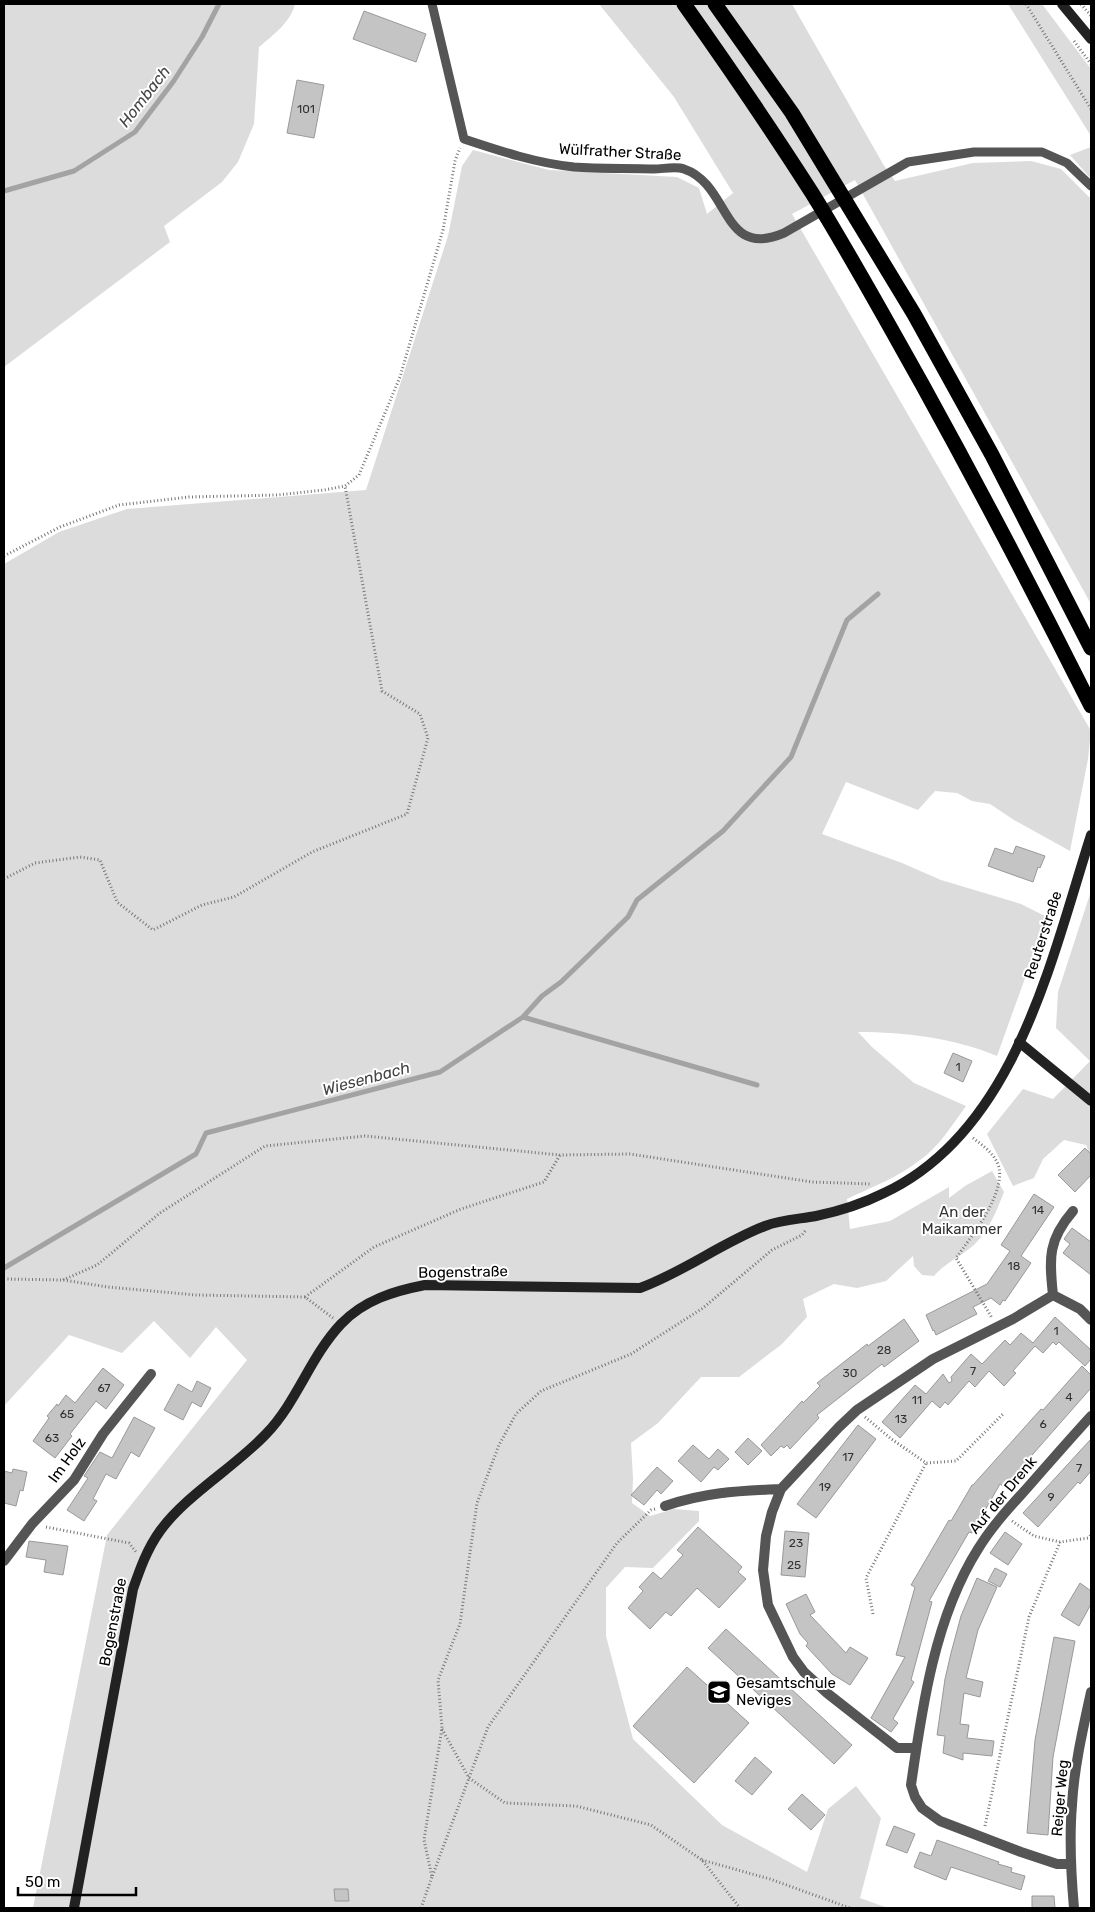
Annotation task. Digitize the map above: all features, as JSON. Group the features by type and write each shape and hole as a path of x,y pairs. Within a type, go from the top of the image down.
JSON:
{"highway":[{"path":"684,4 731,70 812,194 891,329 1046,615 1091,706"},
{"path":"715,4 792,113 914,314 992,455 1091,648"}],"main road":[{"path":"1062,4 1091,39"},
{"name":"Reuterstraße","path":"1019,1042 1043,985 1091,835"},
{"path":"1019,1042 1091,1101"},
{"name":"Bogenstraße","path":"74,1908 133,1590 144,1556 160,1530 180,1509 267,1434 292,1400 314,1361 341,1324 369,1302 396,1291 425,1285 640,1288 662,1280 729,1242 767,1225 853,1207 886,1193 907,1180 938,1159 955,1143 996,1088 1019,1042"}],"street":[{"path":"1053,1295 1050,1266 1053,1242 1064,1222 1073,1211"},
{"path":"1053,1295 998,1327 933,1359 858,1410 839,1427 781,1490 766,1536 763,1570 768,1605 784,1640 804,1672 851,1713 897,1748 916,1748 911,1785 915,1798 922,1808 940,1821 983,1838 1057,1864 1070,1864"},
{"path":"1053,1295 1080,1309 1091,1320"},
{"name":"Im Holz","path":"4,1561 32,1524 74,1480 103,1434 151,1374"},
{"name":"Auf der Drenk","path":"916,1748 927,1688 939,1642 954,1596 978,1550 1004,1514 1091,1416"},
{"path":"665,1506 692,1497 722,1492 781,1490"},
{"name":"Reiger Weg","path":"1074,1908 1070,1864 1072,1805 1079,1746 1091,1692"}],"lane":[{"path":"432,4 464,139"},
{"name":"Wülfrather Straße","path":"464,139 523,158 573,166 684,169 706,182 732,224 740,233 750,239 769,240 784,233 908,162 974,152 1042,152 1067,163 1091,186"}],"path":[{"path":"1026,4 1091,109"},
{"path":"1081,4 1091,16"},
{"path":"4,556 60,527 118,505 190,497 287,494 324,490 345,486 359,475 400,377 443,230 455,161 464,139"},
{"path":"4,879 35,864 80,857 100,860 117,902 153,930 202,905 234,897 312,852 407,814 428,738 420,714 382,691 345,486"},
{"path":"964,1131 990,1151 998,1163 1000,1174 997,1189 990,1206 956,1258 998,1327"},
{"path":"63,1280 97,1265 160,1212 264,1146 365,1136 560,1155 630,1154 812,1182 872,1184"},
{"path":"305,1298 374,1247 461,1209 544,1182 560,1155"},
{"path":"432,1878 424,1840 442,1728 438,1680 460,1624 477,1504 499,1444 516,1414 541,1391 631,1354 703,1308 772,1250 802,1235 817,1216"},
{"path":"4,1279 63,1280 108,1287 196,1295 305,1298 330,1314"},
{"path":"858,1410 890,1438 926,1464 956,1461 1004,1413"},
{"path":"873,1614 866,1578 926,1464"},
{"path":"421,1908 488,1727 616,1543 651,1510 665,1506"},
{"path":"1004,1514 1034,1536 1060,1542 1091,1536"},
{"path":"32,1524 129,1543 136,1552"},
{"path":"983,1838 1029,1618 1060,1542"},
{"path":"442,1728 469,1778 505,1803 576,1806 652,1825 702,1860 740,1908"},
{"path":"702,1860 770,1879 850,1908"}],"green space":[{"path":"4,4 295,4 290,17 285,23 259,47 254,124 238,162 222,182 164,226 170,242 4,367"},
{"name":"An der Maikammer","path":"599,4 792,4 883,164 895,181 973,163 1031,161 1061,169 1091,199 1091,604 855,180 792,214 1091,731 1088,759 1070,851 1014,820 990,804 972,801 957,793 935,791 918,810 846,782 822,834 902,863 941,880 1021,904 1047,917 997,1056 947,1040 894,1033 858,1032 872,1047 914,1083 966,1106 945,1135 927,1155 894,1177 847,1199 850,1229 890,1221 949,1187 949,1198 965,1186 992,1171 1004,1192 992,1220 975,1244 934,1276 922,1275 914,1266 913,1256 886,1281 857,1288 834,1284 803,1299 807,1317 782,1344 739,1377 701,1377 658,1423 631,1443 632,1503 650,1516 674,1509 699,1511 699,1521 653,1568 625,1567 606,1588 606,1636 633,1739 722,1825 807,1872 828,1809 856,1786 881,1818 860,1898 888,1908 33,1908 107,1535 247,1360 216,1327 190,1358 154,1321 122,1353 69,1335 4,1406 4,564 59,532 127,509 366,490 448,236 462,166 473,150 549,170 677,177 699,188 707,214 733,193 674,97"},
{"path":"1008,4 1042,4 1091,69 1091,136"},
{"path":"1091,147 1091,179 1070,155"},
{"path":"1091,891 1091,1157 1086,1145 1064,1140 1043,1159 1034,1178 1013,1186 987,1134 1023,1089 1053,1099 1090,1061 1056,1028 1058,992"}],"building":[{"path":"364,11 426,34 416,62 353,39"},
{"path":"297,80 324,85 314,138 287,133"},
{"path":"1016,846 1045,856 1040,868 1038,867 1033,882 988,866 995,848 1013,854"},
{"path":"953,1053 972,1061 963,1082 944,1073"},
{"path":"1085,1148 1091,1154 1091,1175 1075,1192 1058,1175"},
{"path":"1034,1194 1054,1207 1021,1256 1031,1263 1005,1301 1003,1300 1000,1305 991,1298 973,1307 977,1314 936,1335 926,1315 987,1284 1010,1251 1001,1245"},
{"path":"1072,1228 1091,1242 1091,1275 1063,1253 1070,1244 1064,1239"},
{"path":"1055,1317 1091,1350 1091,1359 1085,1366 1059,1342 1056,1345 1053,1342 1043,1353 1035,1346 1013,1371 1016,1373 1004,1386 989,1371 975,1387 969,1381 948,1405 945,1402 940,1408 932,1401 900,1438 882,1422 915,1385 926,1394 943,1374 949,1383 952,1381 951,1377 971,1354 982,1364 1005,1340 1010,1345 1021,1333 1033,1343"},
{"path":"904,1319 919,1341 884,1367 882,1364 817,1415 819,1418 790,1449 787,1445 784,1448 781,1446 771,1456 761,1445 802,1401 803,1403 820,1386 817,1383 867,1344 868,1346"},
{"path":"1082,1366 1091,1375 1091,1388 1004,1487 1000,1484 972,1533 969,1532 929,1601 932,1602 911,1680 914,1682 893,1719 898,1723 891,1732 871,1718 905,1657 896,1655 915,1587 911,1585 972,1485"},
{"path":"103,1368 124,1385 106,1409 96,1401 70,1434 72,1436 55,1458 33,1441 49,1418 47,1416 57,1404 58,1406 66,1395 75,1403"},
{"path":"197,1381 211,1388 201,1407 192,1402 183,1420 164,1410 178,1384 192,1392"},
{"path":"134,1417 155,1428 139,1457 131,1452 116,1479 106,1474 93,1499 97,1501 84,1521 67,1510 88,1478 84,1476 100,1452 112,1458"},
{"path":"858,1425 876,1439 816,1518 797,1504"},
{"path":"748,1438 762,1451 748,1465 735,1452"},
{"path":"1091,1439 1091,1471 1080,1484 1078,1482 1038,1527 1023,1513"},
{"path":"693,1445 709,1459 718,1449 729,1459 718,1470 714,1467 701,1482 678,1461"},
{"path":"657,1467 673,1481 661,1494 657,1490 644,1505 631,1495"},
{"path":"13,1469 27,1472 23,1491 20,1490 16,1506 4,1503 4,1471 12,1473"},
{"path":"698,1527 742,1567 738,1572 746,1579 719,1608 697,1588 671,1616 666,1612 650,1629 628,1608 643,1591 639,1587 653,1572 661,1579 683,1555 677,1550"},
{"path":"785,1531 809,1533 805,1577 781,1575"},
{"path":"1005,1532 1022,1544 1008,1565 990,1553"},
{"path":"29,1541 68,1546 63,1575 44,1572 46,1560 26,1557"},
{"path":"995,1568 1007,1574 1000,1587 988,1581"},
{"path":"977,1578 997,1587 978,1630 966,1678 983,1682 980,1697 964,1693 960,1724 969,1725 967,1738 994,1741 992,1756 963,1753 963,1760 943,1753 945,1736 937,1735 945,1679 951,1653 961,1616"},
{"path":"1080,1583 1091,1591 1091,1604 1079,1626 1061,1615"},
{"path":"806,1594 815,1612 810,1615 846,1653 850,1647 868,1658 850,1685 832,1674 806,1646 808,1643 800,1634 786,1604"},
{"path":"726,1629 852,1745 834,1764 708,1648"},
{"path":"1054,1637 1075,1641 1053,1757 1048,1835 1027,1833 1035,1740"},
{"path":"687,1667 749,1723 694,1783 633,1726"},
{"path":"755,1757 772,1772 752,1795 735,1781"},
{"path":"802,1794 825,1815 811,1830 788,1809"},
{"path":"894,1826 915,1834 907,1853 886,1845"},
{"path":"937,1840 1012,1868 1011,1872 1025,1876 1021,1890 951,1867 946,1880 914,1867 920,1852 931,1856"},
{"path":"334,1889 348,1889 349,1901 335,1901"},
{"path":"1032,1896 1054,1896 1055,1908 1032,1908"}],"waterway":[{"name":"Hombach","path":"4,191 74,171 135,132 173,82 202,37 219,4"},
{"path":"523,1017 542,996 561,982 628,917 637,900 723,831 791,757 847,620 878,594"},
{"name":"Wiesenbach","path":"4,1268 196,1154 206,1133 440,1072 523,1017 757,1085"}],"place":[{"name":"Gesamtschule Neviges","path":"719,1692"}]}
